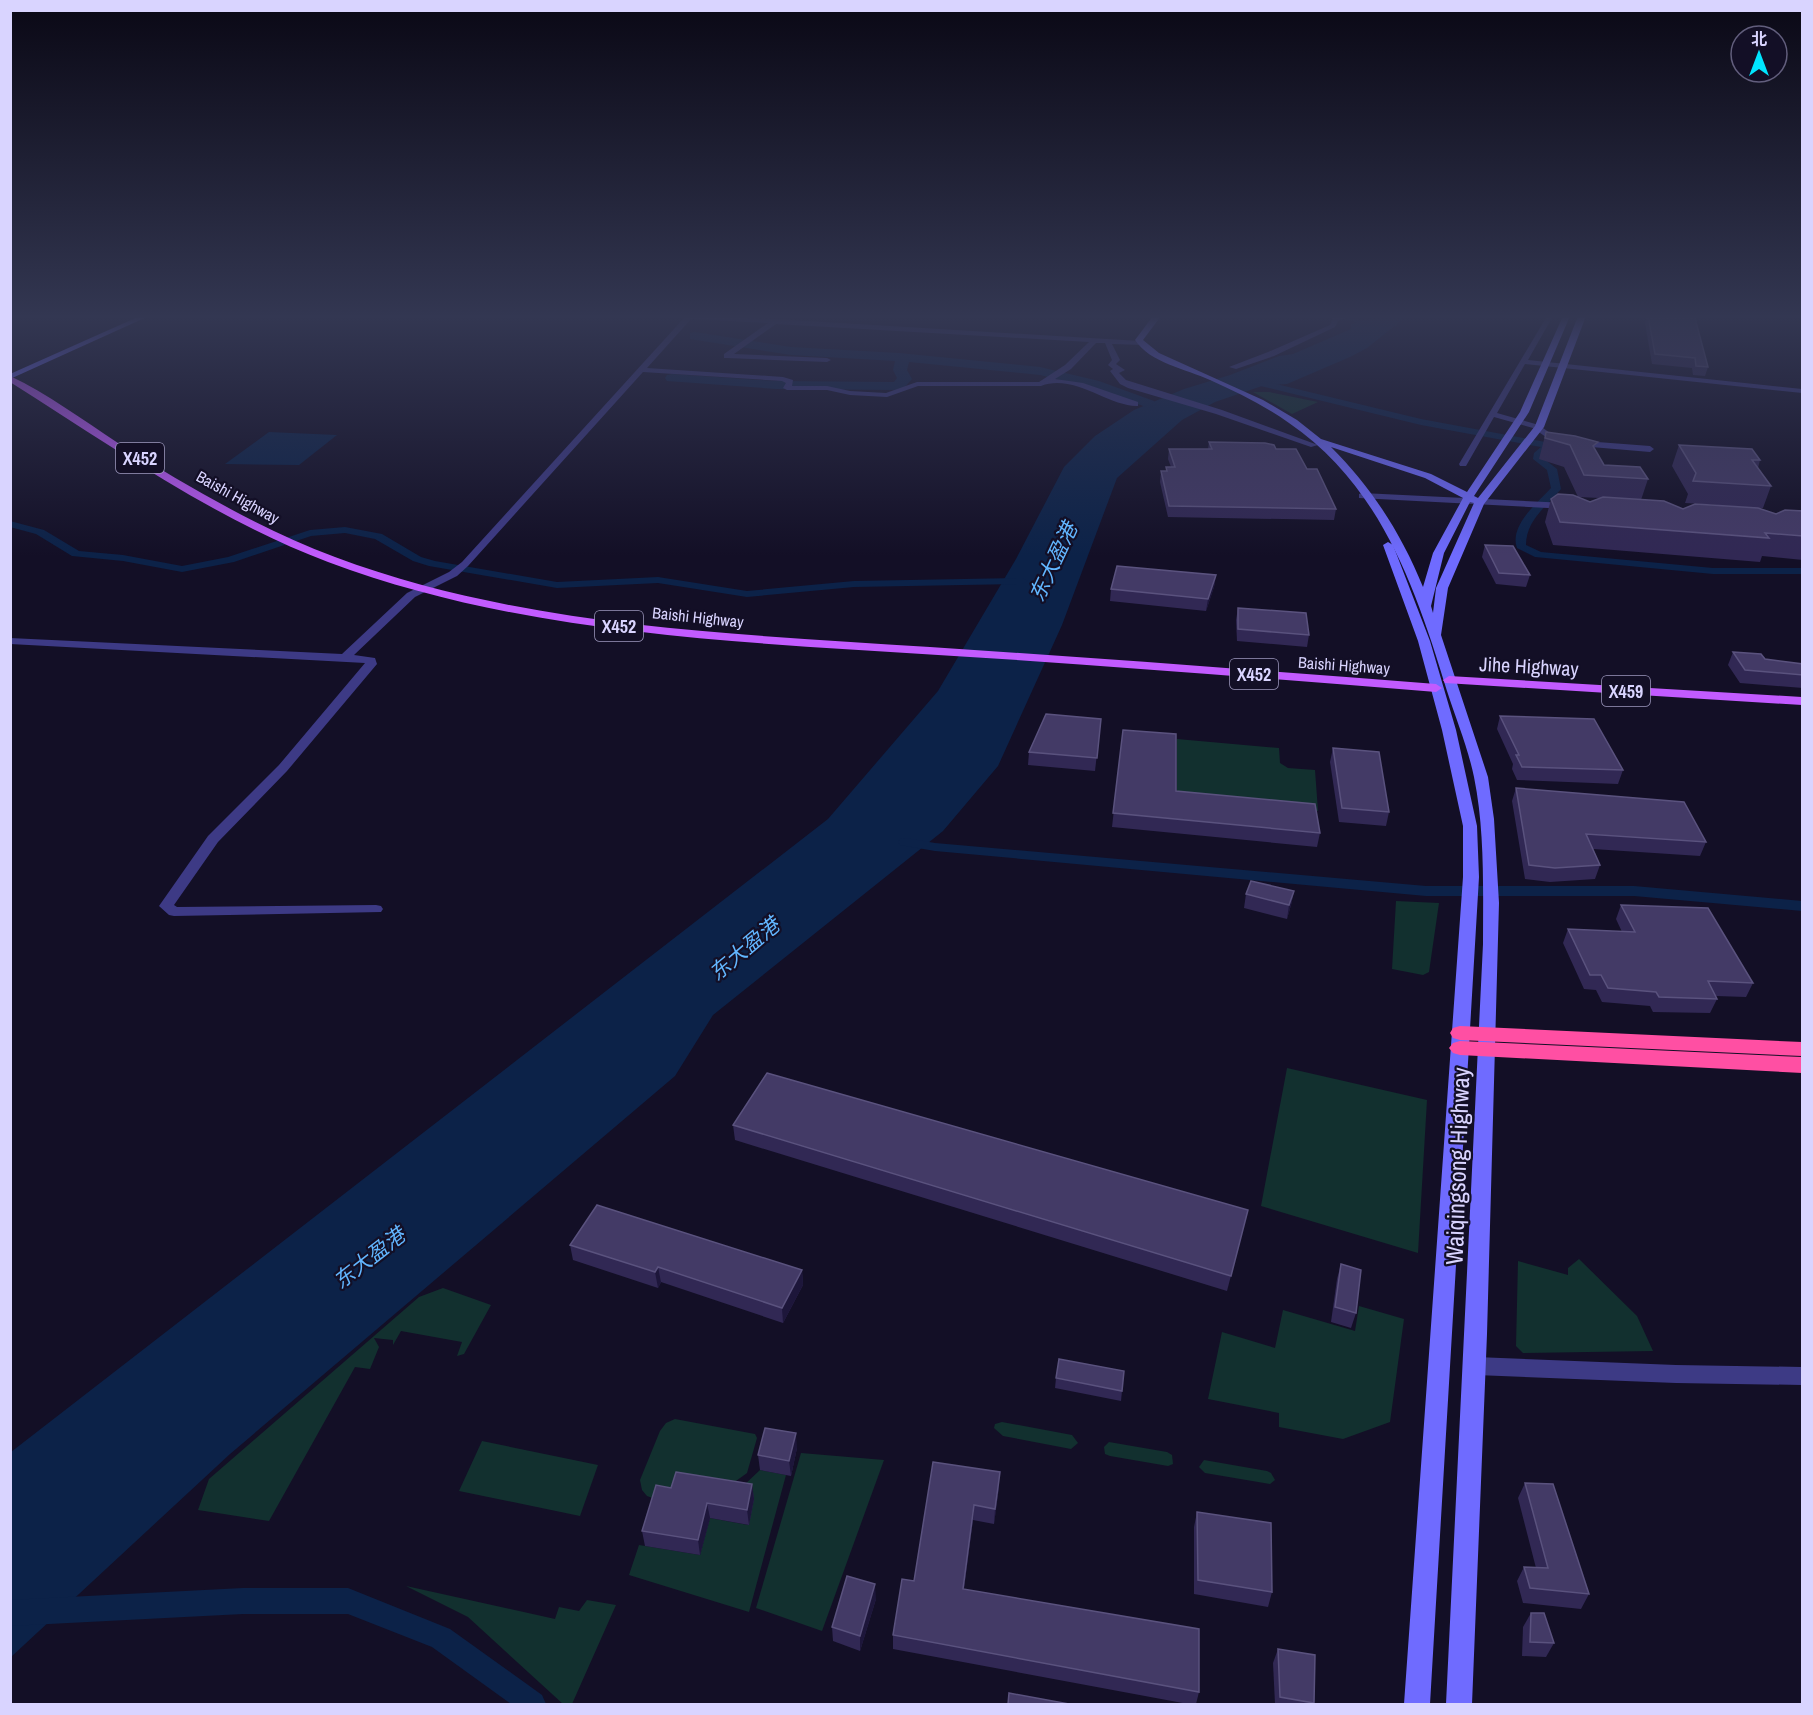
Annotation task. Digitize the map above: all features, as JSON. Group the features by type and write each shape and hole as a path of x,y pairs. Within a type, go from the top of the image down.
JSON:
{"highway":[{"path":"1460,1041 1803,1049"},
{"path":"1486,1042 1803,1065"}],"main road":[{"name":"Baishi Highway","path":"45,396 195,492 300,544 430,586 542,614 621,626 742,638 1072,656 1435,684"},
{"name":"Waiqingsong Highway","path":"1245,396 1314,441 1367,496 1390,526 1426,608 1481,777 1492,884 1493,919 1486,1042 1476,1366 1459,1704"},
{"name":"Waiqingsong Highway","path":"1423,638 1428,586 1449,525 1508,441 1531,396"},
{"name":"Waiqingsong Highway","path":"1436,636 1442,588 1479,502 1539,427 1551,396"},
{"path":"1314,441 1428,476 1466,499 1479,502"},
{"name":"Waiqingsong Highway","path":"1367,496 1395,560 1423,638 1449,730 1470,826 1470,916 1417,1704"},
{"name":"Jihe Highway","path":"1435,684 1803,710"},
{"name":"Jihe Highway","path":"1451,685 1803,701"}],"street":[{"path":"345,657 411,595 453,574 465,564 617,396"},
{"path":"1112,396 1135,404"},
{"path":"1162,396 1314,441"},
{"path":"1463,464 1503,396"},
{"path":"1492,414 1539,427 1550,432 1556,441 1650,449"},
{"path":"1367,496 1466,499"},
{"path":"1479,502 1583,507"},
{"path":"10,641 371,660 371,664 283,768 213,838 167,901 166,906 174,912 376,909"},
{"path":"1476,1366 1676,1374 1803,1376"}],"green space":[{"path":"1260,396 1289,396 1318,402 1292,414"},
{"path":"1177,739 1279,748 1280,763 1288,768 1315,770 1318,811 1177,795"},
{"path":"1396,901 1439,903 1429,972 1423,975 1392,969"},
{"path":"1287,1068 1427,1100 1418,1253 1261,1206"},
{"path":"1579,1259 1637,1316 1653,1351 1523,1353 1516,1346 1518,1261 1568,1275 1568,1268"},
{"path":"443,1288 491,1305 464,1354 457,1356 462,1342 401,1331 393,1345 393,1340 374,1338 379,1347 370,1369 355,1367 269,1521 198,1510 209,1479 419,1297"},
{"path":"1359,1306 1404,1319 1390,1422 1343,1439 1279,1427 1279,1413 1208,1399 1222,1332 1275,1348 1283,1310 1355,1331"},
{"path":"675,1419 755,1434 757,1438 747,1473 729,1486 658,1500 647,1496 642,1490 640,1480 660,1431 666,1423"},
{"path":"1002,1422 1072,1435 1078,1443 1071,1449 1003,1436 994,1428 995,1424"},
{"path":"482,1441 598,1465 580,1516 459,1491"},
{"path":"1109,1442 1167,1452 1172,1455 1173,1464 1168,1466 1110,1456 1105,1454 1104,1447"},
{"path":"801,1453 884,1460 822,1631 756,1608"},
{"path":"1204,1460 1267,1471 1275,1480 1270,1484 1205,1473 1199,1467"},
{"path":"760,1470 786,1475 749,1612 629,1575 639,1545 700,1555 710,1518 748,1525 742,1487"},
{"path":"406,1586 555,1619 559,1607 579,1611 587,1600 616,1605 572,1704 563,1704 468,1617"}],"water":[{"name":"东大盈港","path":"1167,396 1233,396 1215,402 1182,420 1117,478 1062,625 998,766 943,831 713,1015 675,1076 230,1454 11,1657 11,1452 828,819 938,691 1016,559 1064,467 1095,436 1134,410"},
{"path":"269,432 337,435 299,465 225,464"}],"building":[{"path":"1546,432 1598,442 1593,446 1604,465 1640,467 1648,479 1584,475 1570,445 1545,438"},
{"path":"1209,442 1265,443 1274,445 1276,449 1296,449 1307,469 1317,469 1336,509 1169,506 1161,471 1167,471 1166,467 1175,467 1169,449 1212,449"},
{"path":"1679,445 1752,449 1760,460 1752,460 1771,486 1693,481 1696,473"},
{"path":"1558,494 1573,495 1590,502 1603,497 1664,501 1683,509 1695,504 1758,508 1776,514 1785,510 1803,511 1803,536 1765,533 1769,538 1560,522 1551,499"},
{"path":"1485,545 1513,546 1530,575 1499,573"},
{"path":"1117,566 1216,575 1208,599 1111,589"},
{"path":"1238,608 1306,613 1309,635 1238,629"},
{"path":"1733,652 1761,654 1765,659 1803,664 1803,675 1745,670"},
{"path":"1046,714 1101,719 1097,758 1029,752"},
{"path":"1500,716 1594,719 1623,770 1522,767 1516,755 1519,755"},
{"path":"1123,730 1176,734 1176,791 1315,804 1320,833 1113,813"},
{"path":"1333,748 1379,752 1389,812 1342,808"},
{"path":"1516,788 1684,802 1706,842 1586,834 1600,865 1555,868 1529,865"},
{"path":"1251,881 1294,891 1289,905 1246,894"},
{"path":"1621,905 1708,908 1753,983 1708,981 1717,999 1659,997 1656,992 1608,988 1601,975 1590,975 1568,929 1635,932"},
{"path":"767,1073 1248,1210 1231,1276 733,1125"},
{"path":"597,1205 802,1270 782,1308 658,1267 655,1272 570,1245"},
{"path":"1341,1264 1361,1270 1356,1313 1335,1307"},
{"path":"1059,1359 1124,1371 1122,1391 1056,1378"},
{"path":"765,1428 796,1433 789,1461 758,1455"},
{"path":"933,1462 1000,1472 995,1509 974,1505 963,1589 1199,1629 1199,1692 893,1635 902,1579 914,1581"},
{"path":"676,1472 752,1484 747,1510 707,1503 698,1540 642,1531 656,1485 671,1488"},
{"path":"1525,1483 1553,1484 1589,1594 1530,1588 1524,1567 1548,1568"},
{"path":"1197,1512 1271,1523 1272,1592 1198,1580"},
{"path":"847,1576 875,1584 860,1636 832,1627"},
{"path":"1531,1613 1544,1613 1554,1643 1530,1642"},
{"path":"1278,1649 1315,1655 1314,1703 1280,1697"},
{"path":"1009,1693 1069,1704 1008,1704"}],"waterway":[{"path":"1127,396 1149,404"},
{"path":"1313,396 1421,422 1548,445"},
{"path":"1548,445 1553,446"},
{"path":"1548,445 1539,453 1538,459 1552,469 1556,489 1532,515 1521,538 1521,546 1539,555 1713,571 1802,571"},
{"name":"东大盈港","path":"10,524 40,532 76,554 123,558 182,569 230,560 310,533 345,530 378,536 417,559 433,564 557,585 658,580 747,594 854,584 1022,581"},
{"path":"905,842 935,847 1426,891 1634,891 1802,906"},
{"path":"10,1613 243,1601 348,1601 441,1638 533,1704"}]}
